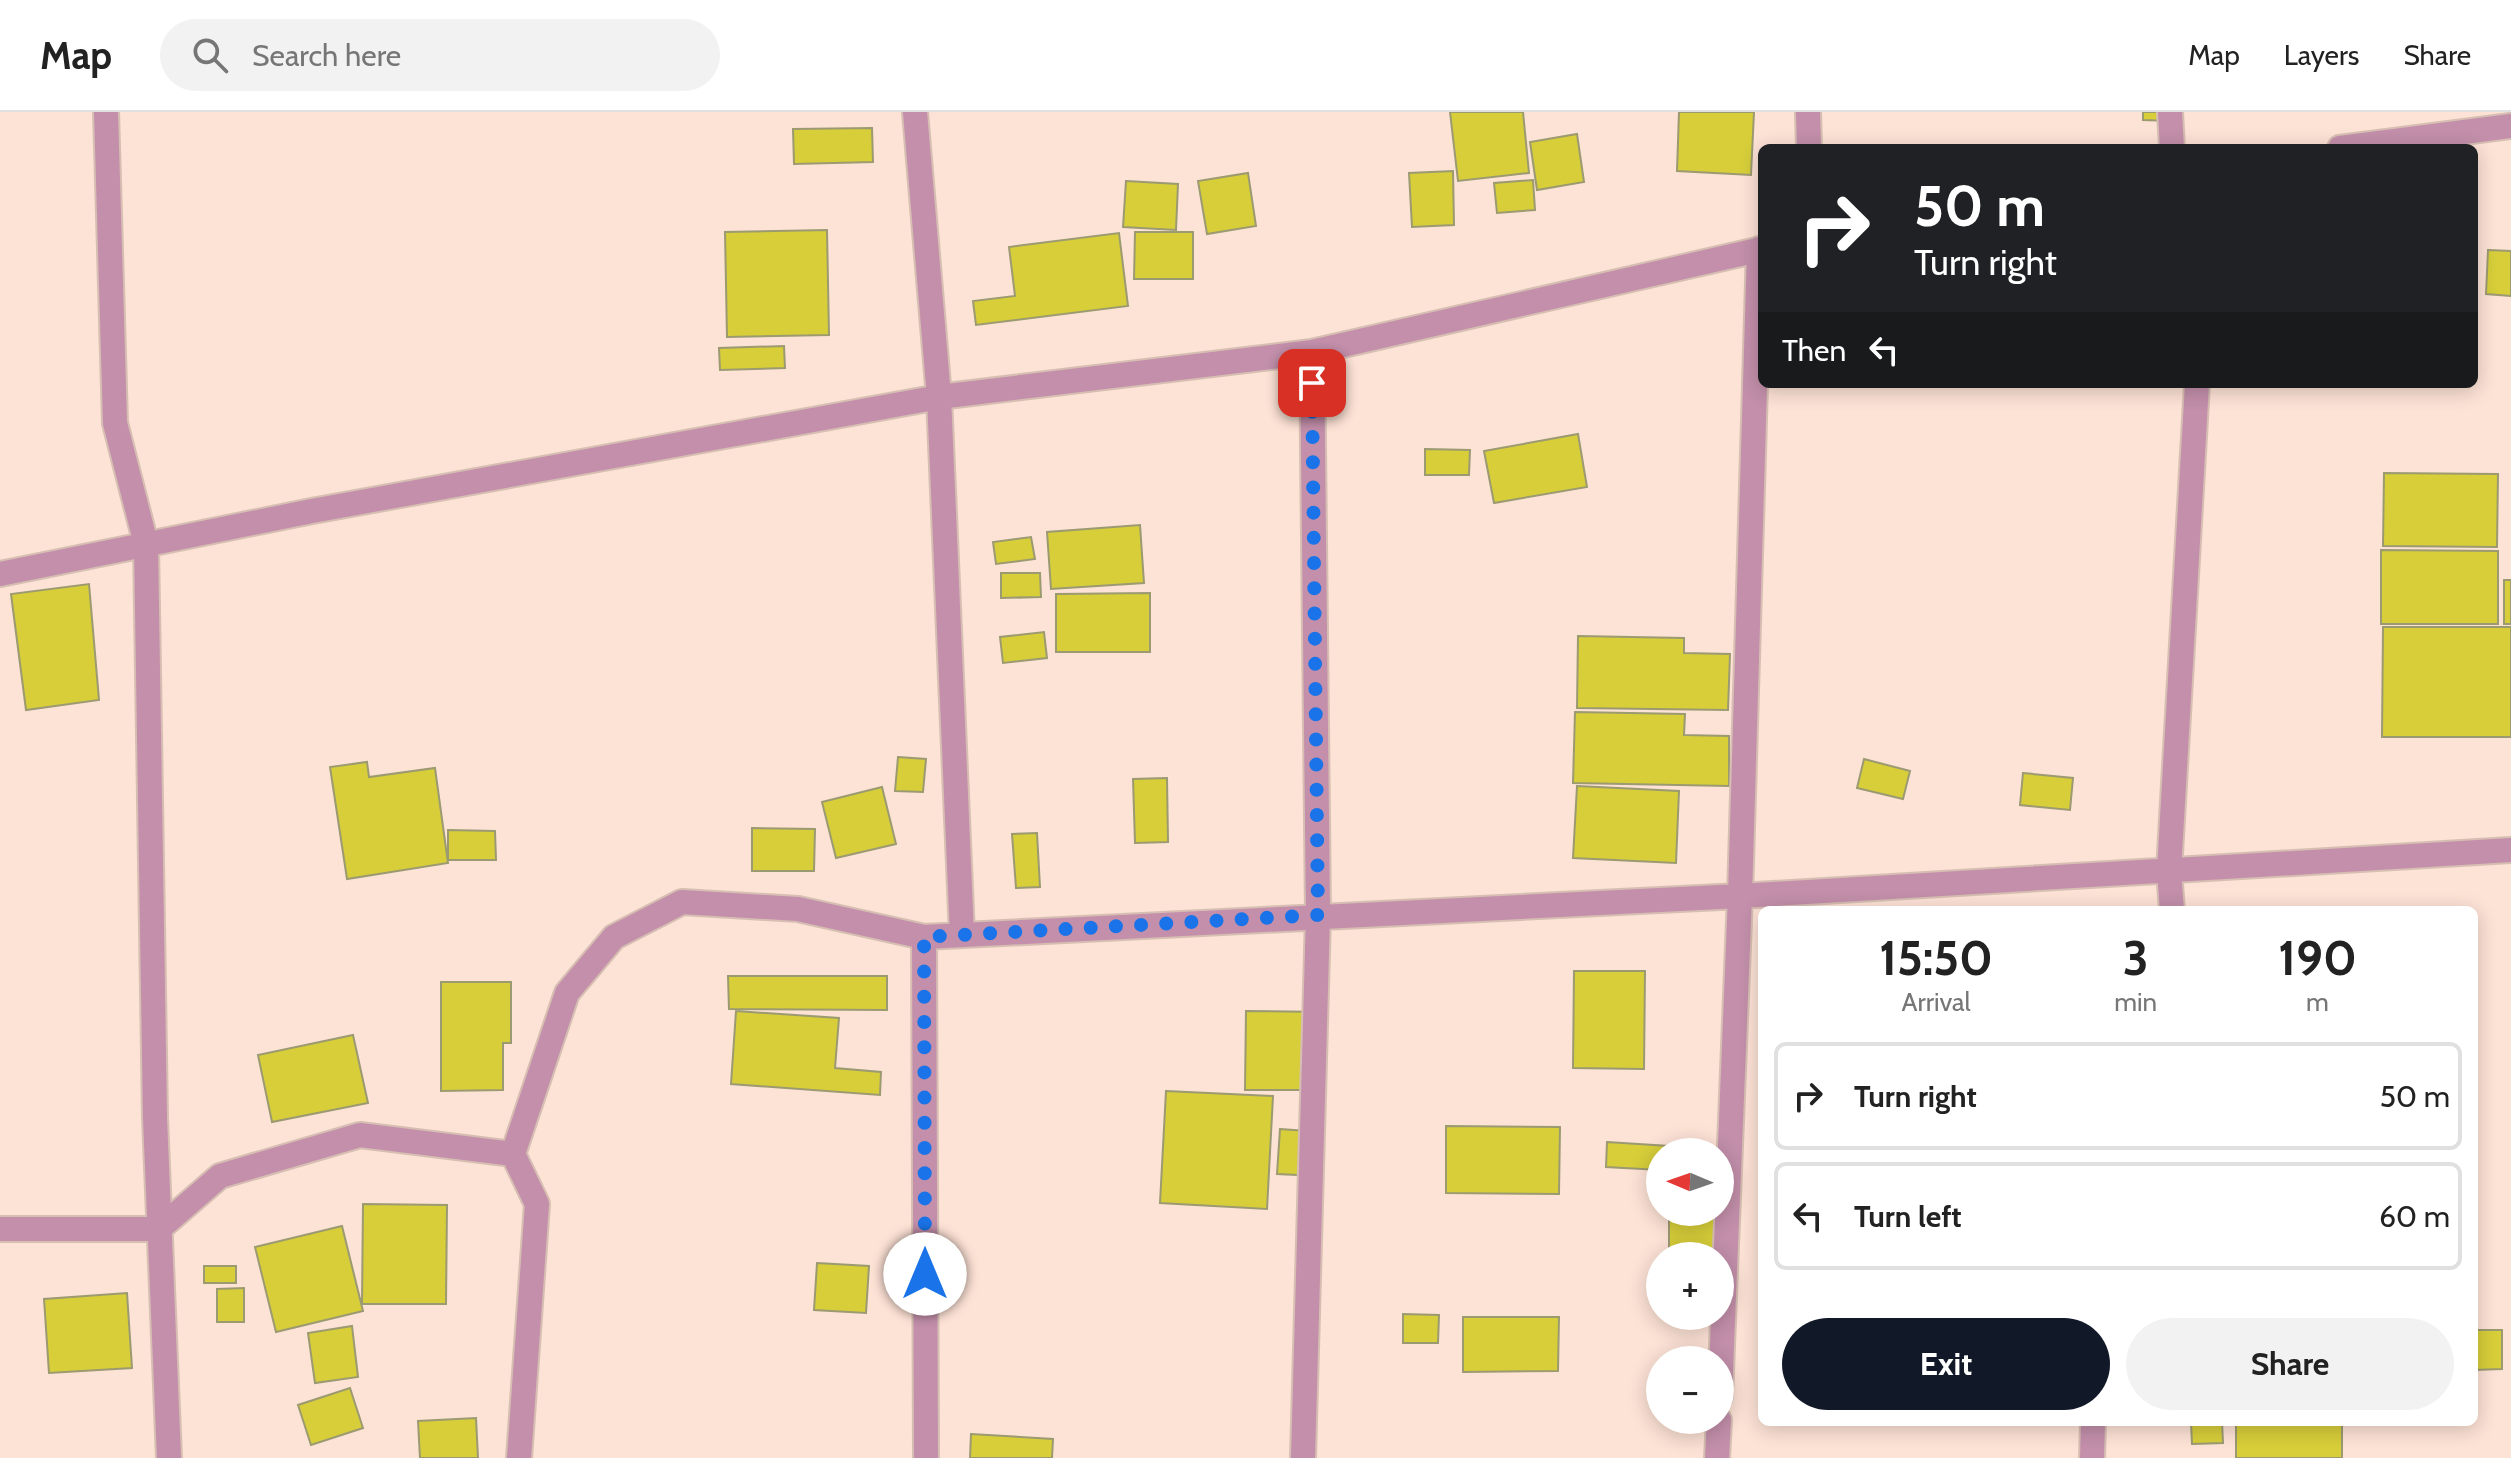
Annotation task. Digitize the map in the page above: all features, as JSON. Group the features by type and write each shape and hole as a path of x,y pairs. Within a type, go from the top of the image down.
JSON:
{"street":[{"path":"106,112 115,423 146,544 159,1229 169,1458"},
{"path":"915,112 939,397 962,935"},
{"path":"1808,112 1809,144"},
{"path":"2170,112 2172,144"},
{"path":"2371,144 2511,126"},
{"path":"0,574 146,544 939,397 1312,352 1758,250"},
{"path":"1722,1346 1758,341"},
{"path":"1303,1458 1318,915 1312,352"},
{"path":"2172,906 2169,871 2197,388"},
{"path":"519,1458 537,1204 513,1154 567,993 614,937 682,902 798,909 924,937 1740,896 2511,850"},
{"path":"924,937 926,1458"},
{"path":"0,1229 159,1229 220,1176 360,1135 513,1154"},
{"path":"2092,1458 2093,1426"},
{"path":"1717,1458 1718,1434"}],"building":[{"path":"1450,112 1523,112 1529,173 1458,181"},
{"path":"1679,112 1754,112 1751,175 1677,171"},
{"path":"2143,112 2170,112 2170,121 2143,120"},
{"path":"872,128 873,162 794,164 793,129"},
{"path":"1577,134 1584,182 1537,190 1530,142"},
{"path":"1453,171 1454,225 1412,227 1409,173"},
{"path":"1248,173 1256,226 1207,234 1198,181"},
{"path":"1533,180 1535,210 1497,213 1494,183"},
{"path":"1126,181 1178,184 1176,230 1123,227"},
{"path":"827,230 829,335 727,337 725,232"},
{"path":"1135,232 1193,232 1193,279 1134,279"},
{"path":"1119,233 1128,306 976,325 973,301 1015,296 1009,247"},
{"path":"2488,250 2511,251 2511,296 2486,294"},
{"path":"784,346 785,368 720,370 719,348"},
{"path":"1578,434 1587,487 1494,503 1484,451"},
{"path":"1425,449 1470,450 1469,475 1425,475"},
{"path":"2384,473 2498,474 2497,547 2383,546"},
{"path":"1140,525 1144,583 1051,589 1047,532"},
{"path":"1031,537 1035,559 996,564 993,542"},
{"path":"2381,550 2498,551 2498,624 2381,624"},
{"path":"1001,573 1040,573 1041,597 1001,598"},
{"path":"2504,580 2511,580 2511,624 2504,624"},
{"path":"89,584 99,700 26,710 11,594"},
{"path":"1150,593 1150,652 1056,652 1056,594"},
{"path":"2383,627 2511,627 2511,737 2382,737"},
{"path":"1044,632 1047,658 1003,663 1000,637"},
{"path":"1578,636 1684,638 1684,653 1730,654 1728,710 1577,708"},
{"path":"1575,712 1685,714 1684,735 1729,736 1729,786 1573,783"},
{"path":"898,757 926,759 923,792 895,791"},
{"path":"1864,759 1910,771 1903,799 1857,788"},
{"path":"367,762 369,777 435,768 448,863 347,879 330,767"},
{"path":"2023,773 2073,778 2070,810 2020,805"},
{"path":"1167,778 1168,842 1135,843 1133,779"},
{"path":"1577,786 1679,791 1676,863 1573,858"},
{"path":"882,787 896,844 836,858 822,802"},
{"path":"752,828 815,829 814,871 752,871"},
{"path":"448,830 495,831 496,860 448,860"},
{"path":"1037,833 1040,887 1016,888 1012,834"},
{"path":"1574,971 1645,971 1644,1069 1573,1068"},
{"path":"728,976 887,976 887,1010 729,1009"},
{"path":"441,982 511,982 511,1043 503,1043 503,1090 441,1091"},
{"path":"736,1011 839,1018 835,1068 881,1072 880,1095 731,1084"},
{"path":"1246,1011 1324,1012 1323,1090 1245,1090"},
{"path":"353,1035 368,1103 272,1122 258,1055"},
{"path":"1166,1091 1273,1096 1267,1209 1160,1203"},
{"path":"1446,1126 1560,1127 1559,1194 1446,1193"},
{"path":"1280,1129 1321,1132 1318,1176 1277,1174"},
{"path":"1607,1142 1646,1145 1646,1169 1606,1167"},
{"path":"363,1204 447,1205 446,1304 362,1304"},
{"path":"342,1226 363,1311 276,1332 255,1247"},
{"path":"1669,1226 1718,1226 1717,1242 1669,1242"},
{"path":"817,1263 869,1266 866,1313 814,1310"},
{"path":"204,1266 236,1266 236,1283 204,1283"},
{"path":"244,1288 244,1322 217,1322 217,1289"},
{"path":"127,1293 132,1368 49,1373 44,1299"},
{"path":"1403,1314 1439,1315 1438,1343 1403,1343"},
{"path":"1463,1317 1559,1317 1558,1371 1463,1372"},
{"path":"352,1326 358,1377 315,1383 308,1333"},
{"path":"2478,1330 2502,1330 2502,1369 2478,1370"},
{"path":"350,1388 363,1428 311,1445 298,1405"},
{"path":"476,1418 478,1458 420,1458 418,1421"},
{"path":"2191,1426 2222,1426 2223,1443 2192,1444"},
{"path":"2236,1426 2342,1426 2342,1458 2236,1458"},
{"path":"971,1434 1053,1439 1052,1458 970,1458"}],"route":[{"path":"925,1274 924,937 1318,915 1312,383"}]}
